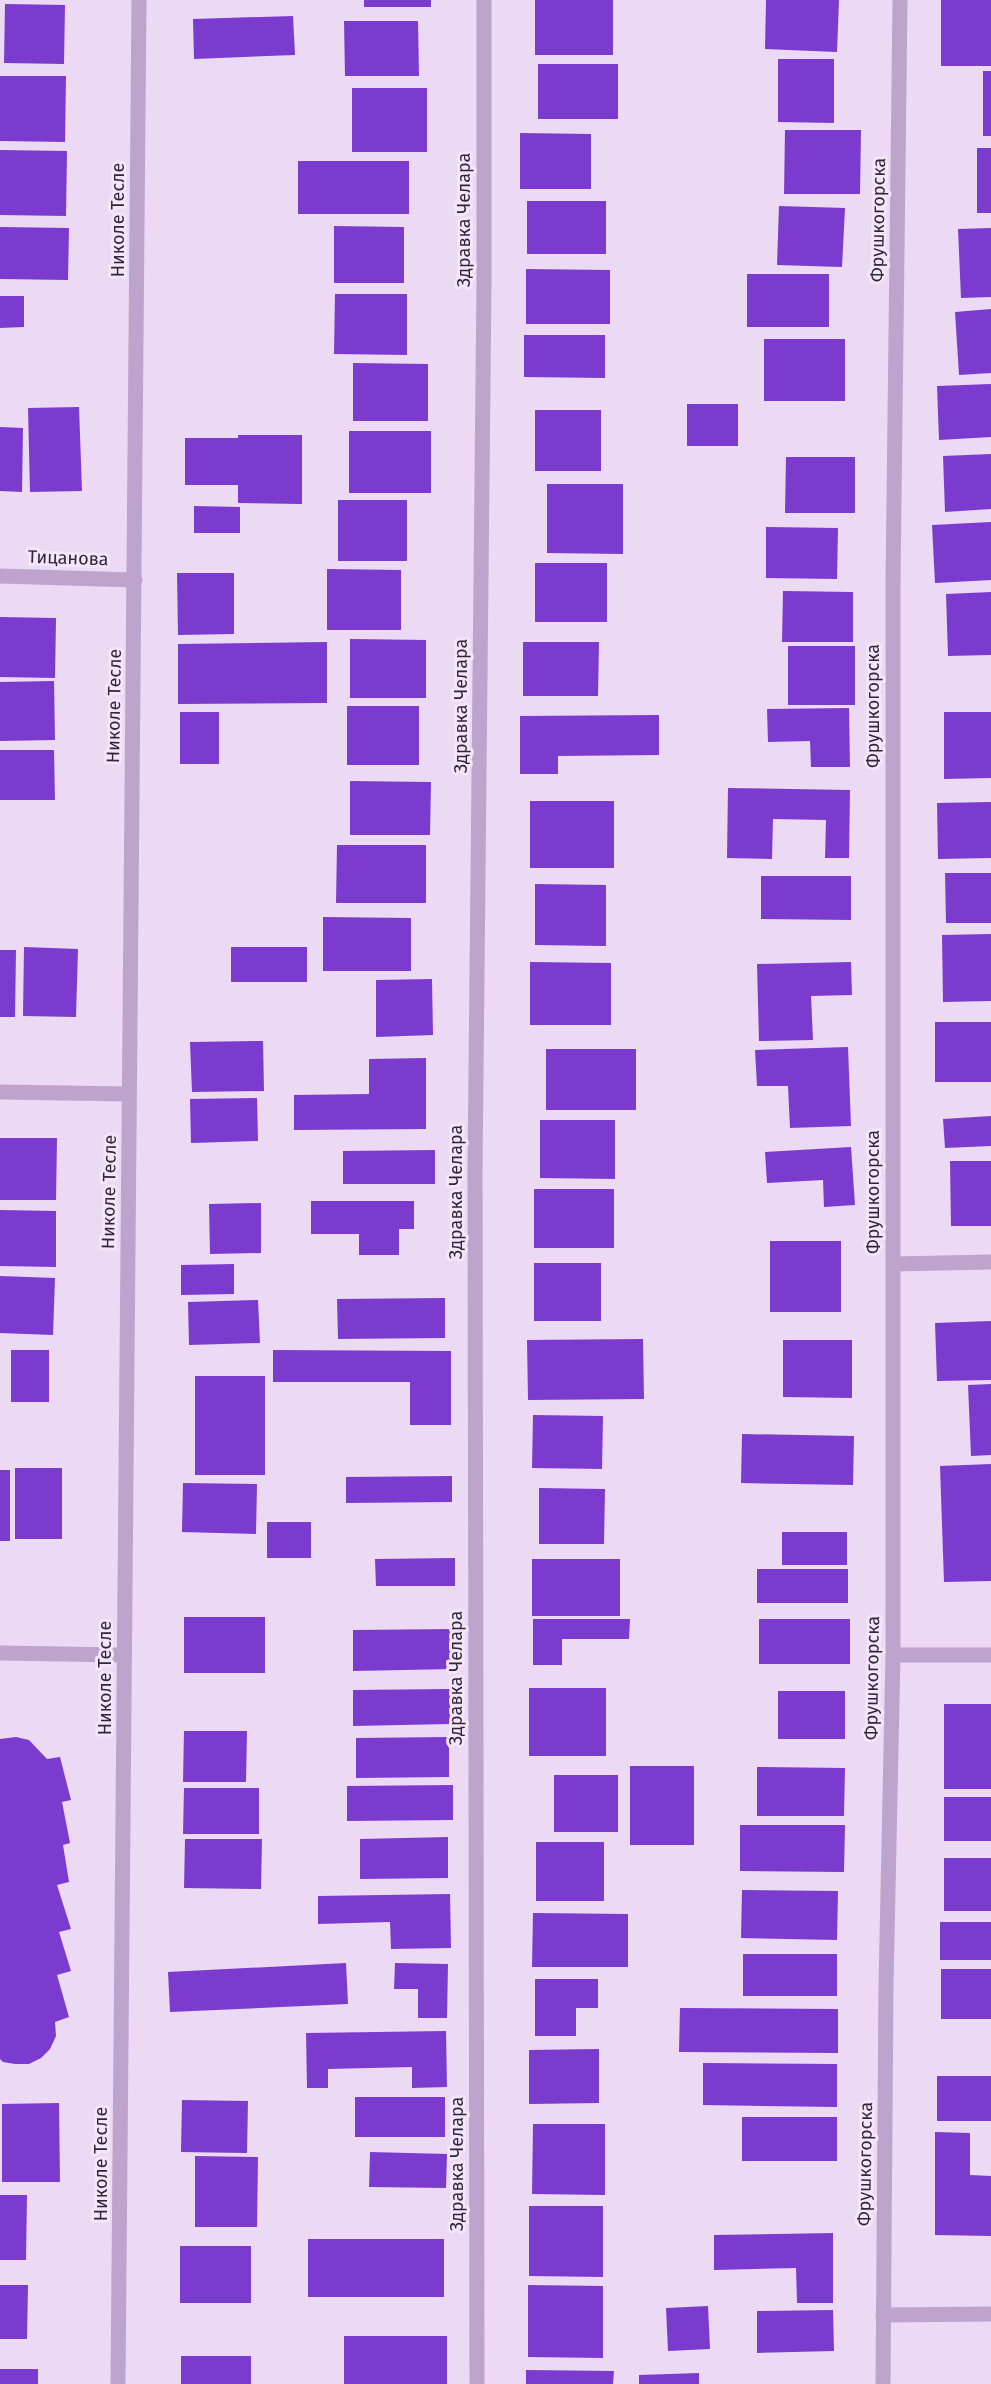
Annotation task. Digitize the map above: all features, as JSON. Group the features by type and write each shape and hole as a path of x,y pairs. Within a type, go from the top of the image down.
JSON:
{"street":[{"name":"Николе Тесле","path":"118,2384 139,0"},
{"name":"Здравка Челара","path":"477,2384 475,1171 484,306 484,0"},
{"name":"Фрушкогорска","path":"883,2384 893,1655 893,585 900,0"},
{"name":"Тицанова","path":"0,576 135,580"},
{"path":"0,1092 129,1094"},
{"path":"893,1264 991,1262"},
{"path":"0,1653 124,1655"},
{"path":"893,1655 991,1655"},
{"path":"883,2315 991,2314"}],"building":[{"path":"364,0 431,0 431,7 364,7"},
{"path":"535,0 613,0 613,55 535,55"},
{"path":"766,0 839,0 837,52 765,49"},
{"path":"941,0 991,0 991,66 941,66"},
{"path":"5,4 65,5 64,64 4,63"},
{"path":"293,16 295,55 194,59 193,19"},
{"path":"344,21 418,21 419,76 345,76"},
{"path":"778,59 834,59 834,123 778,122"},
{"path":"538,64 618,64 618,119 538,119"},
{"path":"983,71 991,71 991,136 983,136"},
{"path":"0,76 66,76 65,142 0,141"},
{"path":"352,88 427,88 427,152 352,152"},
{"path":"785,130 861,130 860,194 784,194"},
{"path":"520,133 591,134 591,189 520,189"},
{"path":"977,148 991,148 991,213 977,213"},
{"path":"0,150 67,151 66,216 0,215"},
{"path":"298,161 409,161 409,214 298,214"},
{"path":"527,201 606,201 606,254 527,254"},
{"path":"779,206 845,208 842,267 777,265"},
{"path":"334,226 404,227 404,283 334,283"},
{"path":"0,227 69,228 68,280 0,279"},
{"path":"991,228 991,297 961,298 958,229"},
{"path":"526,269 610,270 610,324 526,324"},
{"path":"747,274 829,274 829,327 747,327"},
{"path":"335,294 407,294 407,355 334,354"},
{"path":"0,296 24,296 24,327 0,328"},
{"path":"991,309 991,373 959,375 955,312"},
{"path":"524,335 605,335 605,378 524,377"},
{"path":"764,339 845,339 845,401 764,401"},
{"path":"353,363 428,364 428,421 353,421"},
{"path":"991,384 991,437 939,440 937,386"},
{"path":"687,404 738,404 738,446 687,446"},
{"path":"79,407 82,491 30,492 28,408"},
{"path":"535,410 601,410 601,471 535,471"},
{"path":"0,427 23,428 22,492 0,491"},
{"path":"349,431 431,431 431,493 349,493"},
{"path":"238,435 302,435 302,504 238,503 238,485 185,485 185,438 238,438"},
{"path":"991,454 991,509 945,512 943,456"},
{"path":"786,457 855,457 855,513 785,513"},
{"path":"547,484 623,484 623,554 547,553"},
{"path":"338,500 407,500 407,561 338,561"},
{"path":"194,506 240,507 240,533 194,533"},
{"path":"991,522 991,580 935,583 932,525"},
{"path":"766,527 838,528 837,579 766,578"},
{"path":"535,563 607,563 607,622 535,622"},
{"path":"327,569 401,570 401,630 327,630"},
{"path":"177,573 234,573 234,634 178,635"},
{"path":"783,591 853,592 853,642 782,642"},
{"path":"991,592 991,655 948,656 946,594"},
{"path":"0,617 56,618 55,678 0,677"},
{"path":"350,639 426,640 426,698 350,698"},
{"path":"327,642 327,703 178,704 178,644"},
{"path":"523,642 599,642 598,696 523,696"},
{"path":"788,646 855,646 855,705 788,705"},
{"path":"54,681 55,740 0,741 0,682"},
{"path":"347,706 419,706 419,765 347,765"},
{"path":"849,708 850,767 811,767 810,741 768,742 767,709"},
{"path":"180,712 219,712 219,764 180,764"},
{"path":"944,712 991,712 991,778 944,779"},
{"path":"659,715 659,755 558,756 558,774 520,774 520,716"},
{"path":"0,750 54,750 55,800 0,800"},
{"path":"350,781 431,782 430,835 350,835"},
{"path":"728,788 850,790 849,858 825,858 826,820 773,819 772,859 727,858"},
{"path":"530,801 614,801 614,868 530,868"},
{"path":"991,802 991,858 938,859 937,803"},
{"path":"337,845 426,845 426,903 336,903"},
{"path":"945,873 991,873 991,923 946,923"},
{"path":"761,876 851,876 851,920 761,919"},
{"path":"535,884 606,885 606,946 535,945"},
{"path":"323,917 411,918 411,971 323,971"},
{"path":"991,934 991,1001 943,1002 942,935"},
{"path":"24,947 78,949 76,1017 23,1016"},
{"path":"231,947 307,947 307,982 231,982"},
{"path":"0,950 16,950 15,1017 0,1017"},
{"path":"530,962 611,963 611,1025 530,1025"},
{"path":"851,962 852,995 811,996 813,1040 759,1041 757,964"},
{"path":"432,979 433,1035 376,1037 376,980"},
{"path":"935,1022 991,1022 991,1082 935,1082"},
{"path":"263,1041 264,1091 192,1092 190,1042"},
{"path":"848,1047 851,1126 790,1128 788,1086 757,1086 755,1050"},
{"path":"546,1049 636,1049 636,1110 546,1110"},
{"path":"426,1058 426,1129 294,1130 294,1095 369,1094 369,1059"},
{"path":"257,1098 258,1141 191,1143 190,1099"},
{"path":"991,1116 991,1146 945,1148 943,1119"},
{"path":"540,1120 615,1120 615,1179 540,1178"},
{"path":"0,1138 57,1138 56,1200 0,1200"},
{"path":"851,1147 855,1205 824,1207 823,1180 767,1183 765,1152"},
{"path":"435,1150 435,1184 343,1184 343,1151"},
{"path":"950,1161 991,1161 991,1226 951,1226"},
{"path":"534,1189 614,1189 614,1248 534,1248"},
{"path":"311,1201 414,1201 414,1229 399,1229 399,1255 359,1255 359,1234 311,1234"},
{"path":"261,1203 261,1253 210,1254 209,1204"},
{"path":"0,1210 56,1211 56,1267 0,1266"},
{"path":"770,1241 841,1241 841,1312 770,1312"},
{"path":"534,1263 601,1263 601,1321 534,1321"},
{"path":"234,1264 234,1294 181,1295 181,1265"},
{"path":"0,1276 55,1278 53,1335 0,1333"},
{"path":"445,1298 445,1338 338,1339 337,1299"},
{"path":"258,1300 260,1343 189,1345 188,1302"},
{"path":"991,1321 991,1380 937,1381 935,1323"},
{"path":"643,1339 644,1399 528,1400 527,1340"},
{"path":"783,1340 852,1340 852,1398 783,1397"},
{"path":"11,1350 49,1350 49,1402 11,1402"},
{"path":"273,1350 451,1351 451,1425 410,1425 410,1382 273,1382"},
{"path":"195,1376 265,1376 265,1475 195,1475"},
{"path":"991,1384 991,1455 971,1456 968,1385"},
{"path":"533,1415 603,1416 602,1469 532,1468"},
{"path":"742,1434 854,1436 853,1485 741,1483"},
{"path":"991,1464 991,1581 944,1582 940,1466"},
{"path":"15,1468 62,1468 62,1539 15,1539"},
{"path":"0,1470 10,1470 10,1541 0,1541"},
{"path":"452,1476 452,1502 346,1503 346,1477"},
{"path":"183,1483 257,1484 256,1534 182,1532"},
{"path":"539,1488 605,1489 604,1544 539,1544"},
{"path":"267,1522 311,1522 311,1558 267,1558"},
{"path":"782,1532 847,1532 847,1565 782,1565"},
{"path":"455,1558 455,1586 376,1586 375,1559"},
{"path":"532,1559 620,1559 620,1616 532,1616"},
{"path":"757,1569 848,1569 848,1603 757,1603"},
{"path":"184,1617 265,1617 265,1673 184,1673"},
{"path":"533,1619 630,1619 629,1639 562,1639 562,1665 533,1665"},
{"path":"759,1619 850,1619 850,1664 759,1664"},
{"path":"454,1629 454,1669 353,1671 353,1630"},
{"path":"529,1688 606,1688 606,1756 529,1756"},
{"path":"450,1689 450,1724 353,1726 353,1690"},
{"path":"778,1691 845,1691 845,1739 778,1739"},
{"path":"944,1704 991,1704 991,1789 944,1789"},
{"path":"184,1731 247,1731 246,1782 183,1782"},
{"path":"16,1737 29,1740 47,1759 60,1757 71,1800 62,1802 70,1843 63,1845 69,1882 57,1885 71,1929 59,1932 71,1971 57,1975 69,2017 55,2022 56,2036 50,2049 41,2058 29,2064 3,2062 0,2059 0,1739"},
{"path":"449,1737 449,1777 356,1778 356,1738"},
{"path":"630,1766 694,1766 694,1845 630,1845"},
{"path":"757,1767 845,1768 844,1816 757,1816"},
{"path":"554,1775 618,1775 618,1832 554,1832"},
{"path":"453,1785 453,1820 347,1821 347,1786"},
{"path":"184,1788 259,1788 259,1834 183,1834"},
{"path":"944,1797 991,1797 991,1841 944,1841"},
{"path":"740,1825 845,1825 844,1872 740,1871"},
{"path":"448,1837 448,1878 360,1879 360,1839"},
{"path":"185,1839 262,1839 261,1889 184,1888"},
{"path":"536,1842 604,1842 604,1901 536,1901"},
{"path":"944,1858 991,1858 991,1911 944,1911"},
{"path":"742,1890 838,1891 837,1940 741,1938"},
{"path":"450,1894 451,1948 391,1949 390,1922 318,1924 318,1896"},
{"path":"533,1913 628,1914 628,1967 532,1967"},
{"path":"940,1922 991,1922 991,1960 940,1960"},
{"path":"743,1954 837,1954 837,1996 743,1996"},
{"path":"346,1963 348,2004 170,2012 168,1972"},
{"path":"395,1963 448,1964 447,2018 418,2018 418,1989 394,1989"},
{"path":"941,1969 991,1969 991,2019 941,2019"},
{"path":"535,1979 598,1979 598,2008 576,2008 576,2036 535,2036"},
{"path":"680,2008 838,2009 838,2053 679,2052"},
{"path":"446,2031 447,2087 412,2088 412,2067 328,2069 328,2088 307,2088 306,2033"},
{"path":"599,2049 599,2103 529,2104 529,2050"},
{"path":"703,2063 837,2064 837,2107 703,2105"},
{"path":"937,2076 991,2076 991,2121 937,2121"},
{"path":"355,2097 445,2097 445,2137 355,2137"},
{"path":"182,2100 248,2101 247,2153 181,2152"},
{"path":"59,2103 60,2182 2,2182 2,2104"},
{"path":"742,2117 837,2117 837,2161 742,2161"},
{"path":"533,2124 605,2124 605,2195 532,2194"},
{"path":"935,2132 970,2133 970,2175 991,2176 991,2236 935,2235"},
{"path":"370,2152 447,2154 446,2188 369,2187"},
{"path":"195,2156 258,2157 257,2227 195,2227"},
{"path":"0,2195 27,2195 26,2260 0,2260"},
{"path":"529,2206 603,2206 603,2277 529,2276"},
{"path":"833,2233 833,2303 797,2303 796,2268 714,2270 714,2235"},
{"path":"308,2239 444,2239 444,2297 308,2297"},
{"path":"180,2246 251,2246 251,2303 180,2303"},
{"path":"0,2285 28,2285 27,2339 0,2339"},
{"path":"528,2285 603,2286 603,2358 528,2357"},
{"path":"708,2306 710,2349 668,2351 666,2308"},
{"path":"833,2310 834,2351 757,2353 757,2311"},
{"path":"344,2336 447,2336 447,2384 344,2384"},
{"path":"181,2356 251,2356 251,2384 181,2384"},
{"path":"0,2369 38,2369 38,2384 0,2384"},
{"path":"526,2370 614,2371 613,2384 526,2384"},
{"path":"699,2373 699,2384 639,2384 639,2375"}]}
